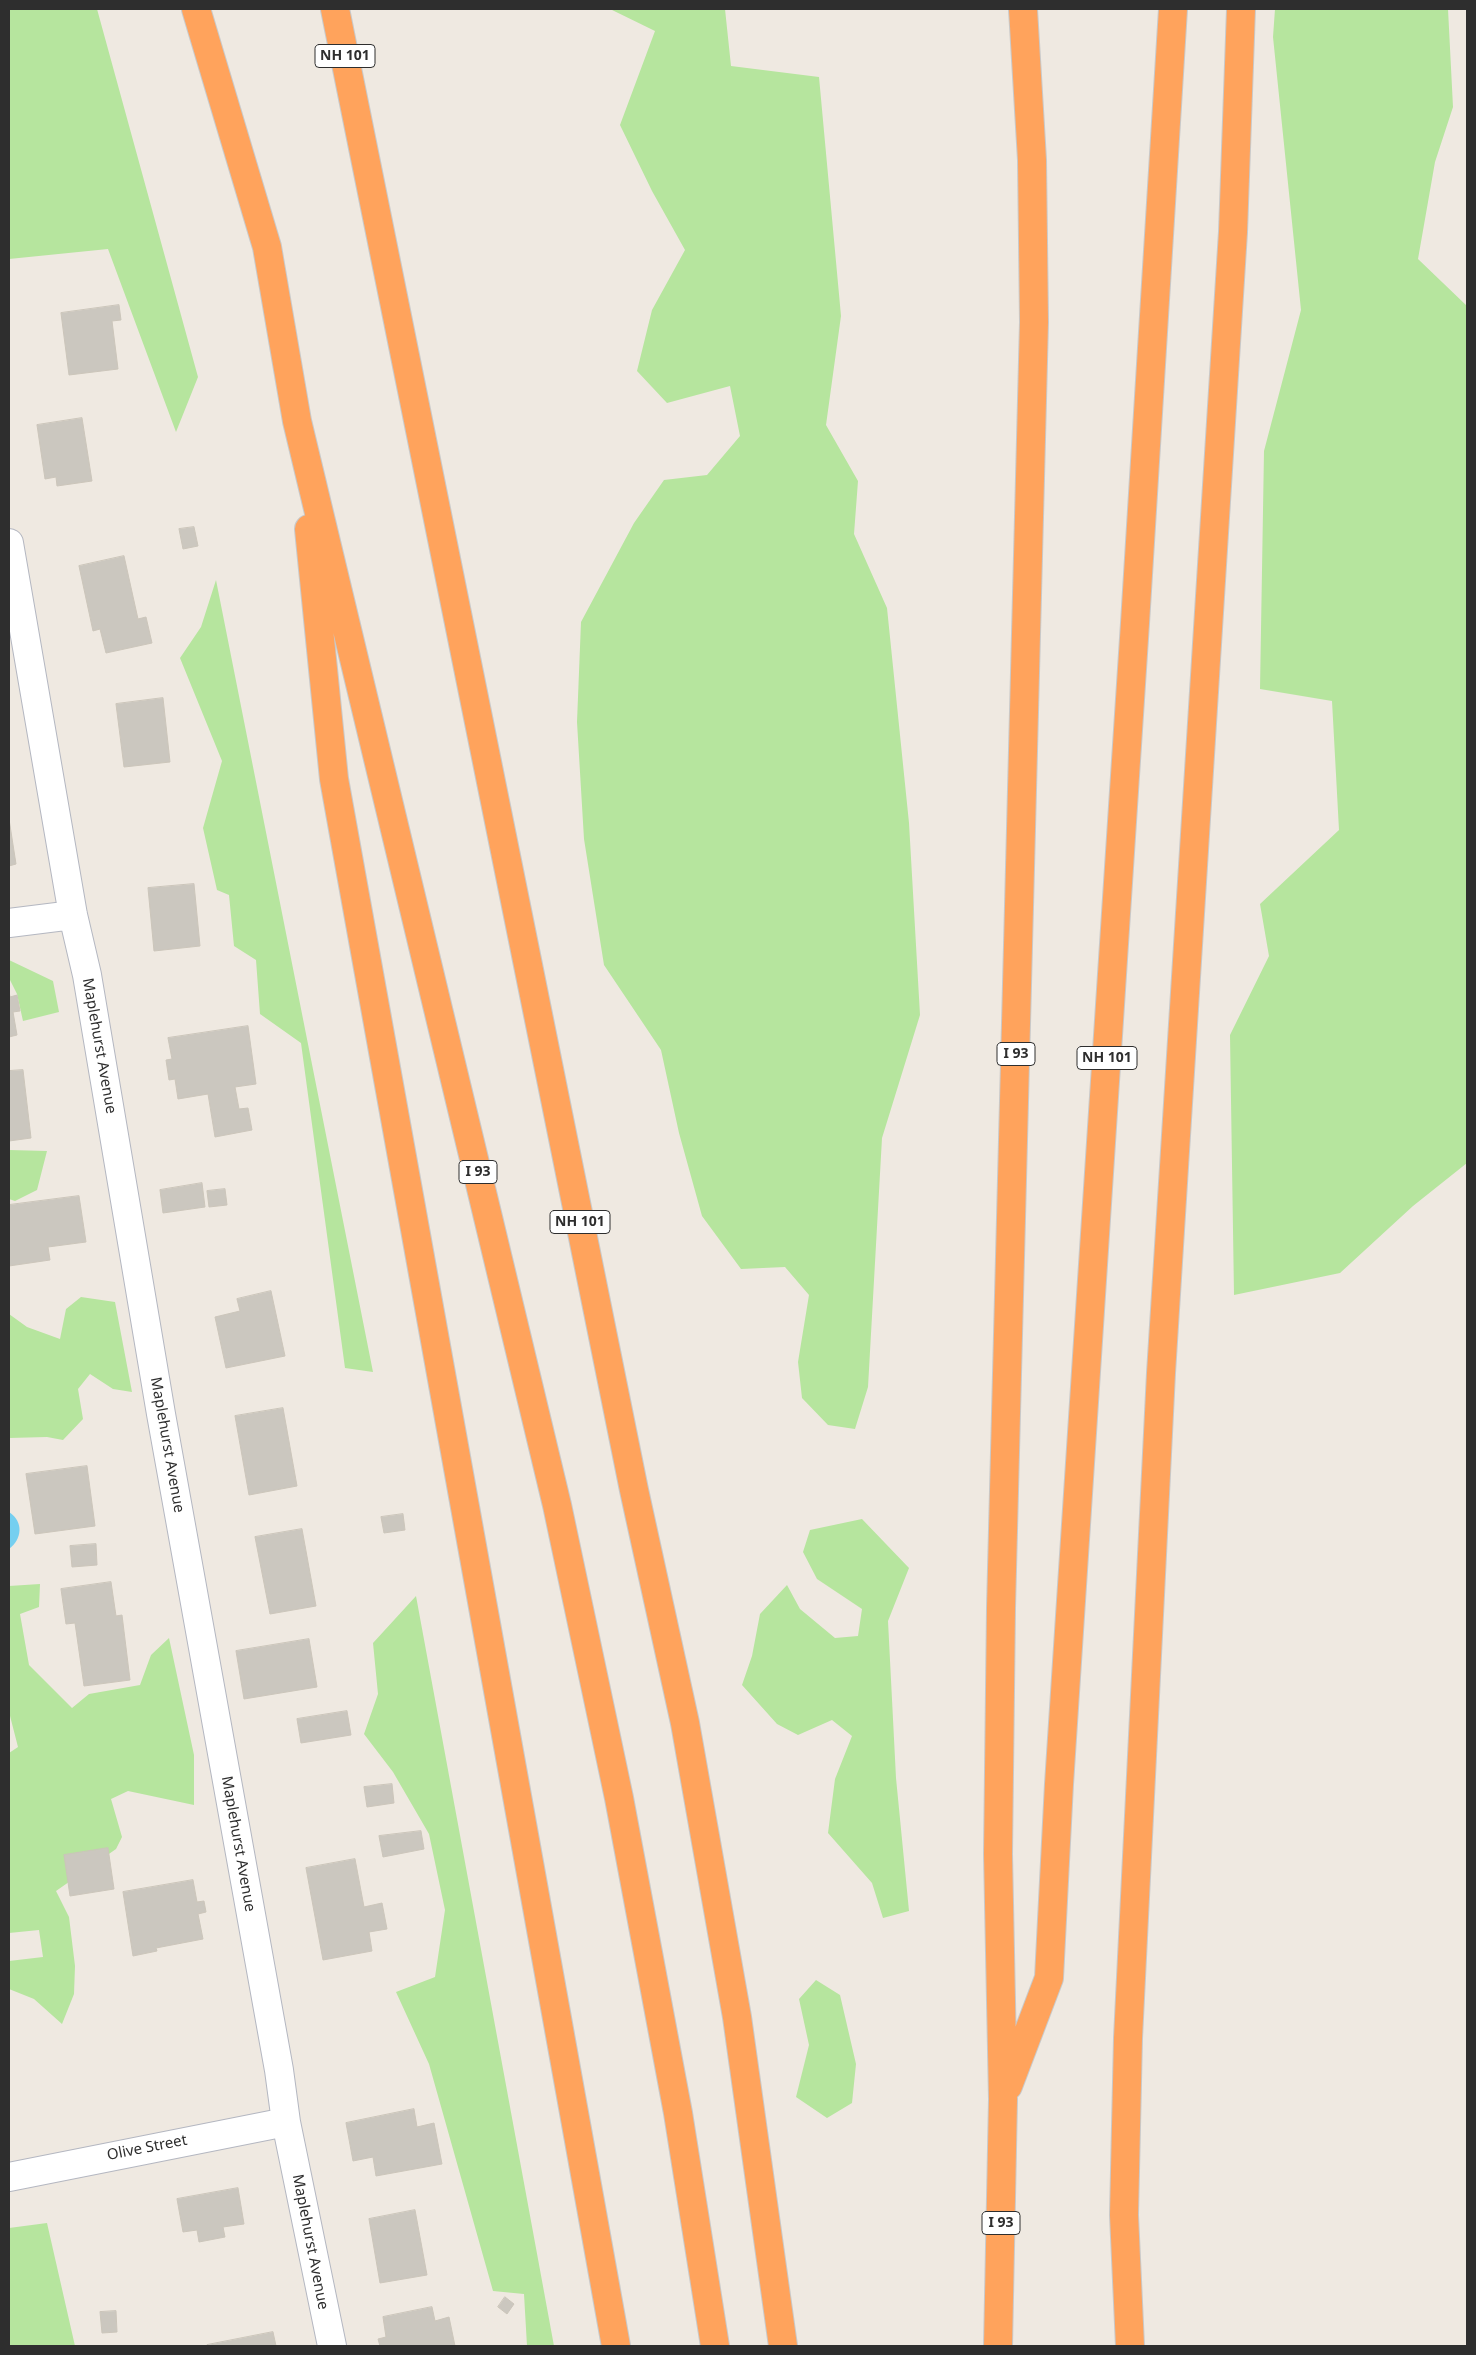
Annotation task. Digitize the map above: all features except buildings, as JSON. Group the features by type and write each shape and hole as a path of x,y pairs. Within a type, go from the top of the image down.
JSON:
{"highway":[{"name":"I 93","path":"196,9 267,247 298,421 558,1505 625,1828 678,2113 715,2346"},
{"name":"NH 101","path":"335,9 634,1490 685,1723 738,2026 783,2346"},
{"name":"I 93","path":"998,2346 1003,2099 998,1854 1001,1608 1034,322 1032,160 1024,9"},
{"name":"NH 101","path":"1003,2099 1049,1978 1060,1774 1173,9"},
{"path":"1130,2346 1124,2215 1128,2038 1161,1373 1233,232 1240,9"},
{"path":"298,421 334,779 616,2346"}],"street":[{"name":"Maplehurst Avenue","path":"9,543 73,915 87,975 161,1414 286,2122 332,2346"},
{"path":"9,923 73,915"},
{"name":"Olive Street","path":"9,2176 286,2122"}],"green space":[{"path":"9,9 97,9 198,377 176,432 108,249 9,259"},
{"path":"610,9 725,9 731,66 819,77 841,316 826,425 858,481 854,534 887,608 909,823 920,1015 882,1138 868,1387 855,1429 828,1425 802,1398 798,1362 809,1295 785,1267 741,1269 702,1216 679,1133 661,1050 604,965 584,839 577,722 581,622 634,523 664,480 707,475 740,436 730,386 667,403 637,371 652,310 685,250 652,191 620,125 655,31"},
{"path":"1275,9 1448,9 1453,107 1435,162 1418,259 1467,306 1467,1163 1413,1206 1340,1273 1234,1295 1230,1035 1269,956 1260,904 1339,830 1332,701 1260,689 1264,451 1301,310 1273,37"},
{"path":"216,580 373,1372 345,1368 301,1043 260,1014 256,960 234,946 229,895 217,890 203,828 222,761 180,658 201,627"},
{"path":"9,960 53,981 59,1012 23,1021 17,994 9,978"},
{"path":"9,1150 47,1151 37,1190 15,1201 9,1199"},
{"path":"81,1297 115,1302 132,1392 113,1389 90,1374 78,1389 83,1419 63,1440 47,1437 9,1438 9,1314 27,1327 60,1339 66,1309"},
{"path":"862,1519 909,1568 888,1621 896,1778 909,1911 883,1918 872,1883 828,1833 835,1779 852,1736 832,1720 798,1735 777,1724 742,1685 752,1656 760,1614 787,1585 800,1609 835,1638 858,1636 862,1609 817,1579 803,1552 810,1530"},
{"path":"40,1584 39,1607 20,1614 29,1665 72,1708 89,1694 140,1685 151,1655 169,1638 194,1755 194,1805 128,1791 111,1799 122,1837 116,1849 56,1891 69,1917 75,1966 74,1994 62,2024 34,1999 9,1989 9,1961 43,1957 39,1930 9,1933 9,1753 18,1747 9,1712 9,1586"},
{"path":"416,1596 554,2346 527,2346 524,2294 493,2291 429,2064 396,1992 435,1977 445,1910 429,1834 393,1772 364,1734 378,1694 373,1643"},
{"path":"816,1980 840,1995 856,2064 852,2103 827,2118 796,2097 809,2045 799,1999"},
{"path":"47,2223 75,2346 9,2346 9,2228"}],"water":[{"path":"9,1512 14,1516 20,1530 17,1540 9,1549"}]}
